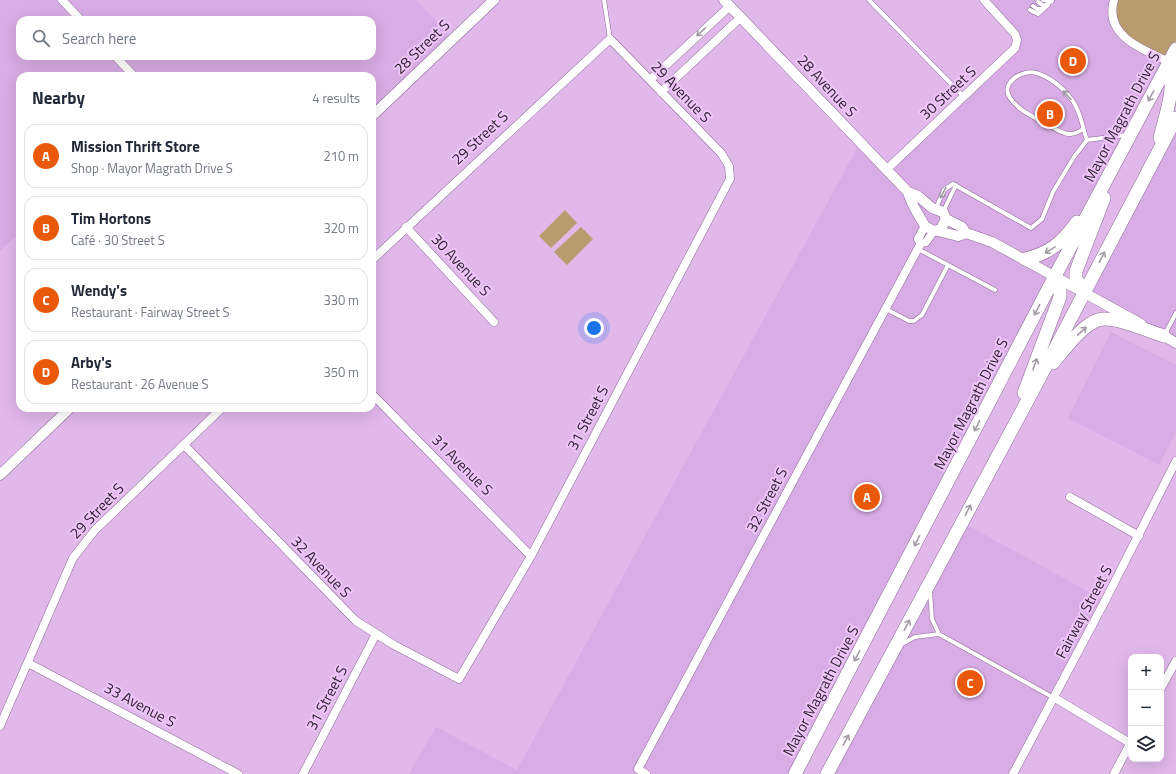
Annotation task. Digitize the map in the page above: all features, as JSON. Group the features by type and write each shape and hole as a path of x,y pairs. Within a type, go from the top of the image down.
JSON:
{"main road":[{"name":"Mayor Magrath Drive S","path":"794,774 1128,138 1173,64 1176,49"},
{"path":"1155,158 1172,89 1173,64"},
{"path":"827,774 1038,381 1176,118"},
{"path":"1084,292 1076,279 1076,271 1128,138"},
{"path":"1025,259 1049,251 1061,242 1102,189"},
{"path":"1006,440 1060,297 1060,286 1055,276"},
{"path":"1038,381 1070,343 1096,320 1107,319 1120,321 1164,336"},
{"path":"803,774 843,683"},
{"path":"790,774 806,752"}],"street":[{"path":"62,0 77,16"},
{"name":"28 Street S","path":"376,112 494,0"},
{"name":"30 Street S","path":"886,170 964,98 1015,48 1017,40 1013,30 984,0"},
{"path":"1114,0 1112,15 1117,28 1127,40 1140,49 1173,64"},
{"path":"650,80 727,3"},
{"name":"28 Avenue S","path":"727,3 908,192 918,196 962,227 966,233 992,242 1025,259 1176,343"},
{"path":"662,92 741,17"},
{"name":"29 Avenue S","path":"610,39 721,153 729,166"},
{"name":"29 Street S","path":"376,256 610,39"},
{"path":"119,60 130,72"},
{"name":"31 Street S","path":"460,679 531,556 730,179 729,166"},
{"name":"28 Avenue S","path":"908,192 911,203 923,223 936,231 958,236 966,233"},
{"path":"923,223 925,212 939,212 944,226 936,231"},
{"name":"32 Street S","path":"920,246 918,239 923,223"},
{"name":"30 Avenue S","path":"406,227 494,322"},
{"name":"32 Street S","path":"646,774 638,769 920,246 936,231"},
{"name":"31 Avenue S","path":"376,398 531,556"},
{"path":"0,475 66,412"},
{"name":"29 Street S","path":"0,726 73,558 84,542 185,446 218,412"},
{"name":"32 Avenue S","path":"185,446 356,621 376,634 460,679"},
{"name":"Fairway Street S","path":"1013,774 1055,698 1176,462"},
{"path":"1070,497 1139,536"},
{"name":"31 Street S","path":"302,774 376,634"},
{"path":"1164,683 1176,661"},
{"name":"33 Avenue S","path":"28,663 238,774"},
{"path":"1055,698 1128,740"},
{"path":"1114,774 1128,748"}],"lane":[{"path":"604,0 610,39"},
{"path":"869,0 964,98"},
{"path":"1042,0 1052,1"},
{"path":"1032,8 1043,9 1052,1"},
{"path":"1038,2 1041,5 1048,5"},
{"path":"1083,130 1078,133 1063,133 1030,115 1010,98 1007,90 1010,82 1017,75 1025,72 1035,72 1046,77 1061,88 1073,101 1079,112 1087,140"},
{"path":"1165,139 1176,129"},
{"path":"939,212 946,187 950,184 956,185 1031,228 1042,219 1053,192 1074,157 1087,140 1128,138"},
{"path":"939,212 956,185"},
{"path":"920,246 948,265 995,290"},
{"path":"886,309 909,321 918,318 922,315 948,265"},
{"path":"1164,336 1176,313"},
{"path":"930,582 931,612 939,634"},
{"path":"892,654 903,643 915,637 939,634 1055,698"}],"shaded area":[{"path":"0,0 416,0 453,39 376,112 376,72 16,72 16,236 0,251"},
{"path":"983,0 1114,0 1169,62 794,774 409,774 436,727 517,770 860,143 886,169 1009,56 1017,40"},
{"path":"1114,0 1176,0 1176,49 1169,62 1140,49 1117,28"},
{"path":"1176,119 1176,343 1084,292"},
{"path":"565,210 577,223 551,248 539,236"},
{"path":"581,227 593,239 567,265 554,252"},
{"path":"1111,332 1176,365 1176,432 1159,465 1068,418"},
{"path":"962,522 1105,601 1013,774 827,774"}],"place":[{"name":"Arby's","path":"1073,61"},
{"name":"Tim Hortons","path":"1050,114"},
{"name":"Mission Thrift Store","path":"867,497"},
{"name":"Wendy's","path":"970,683"}]}
